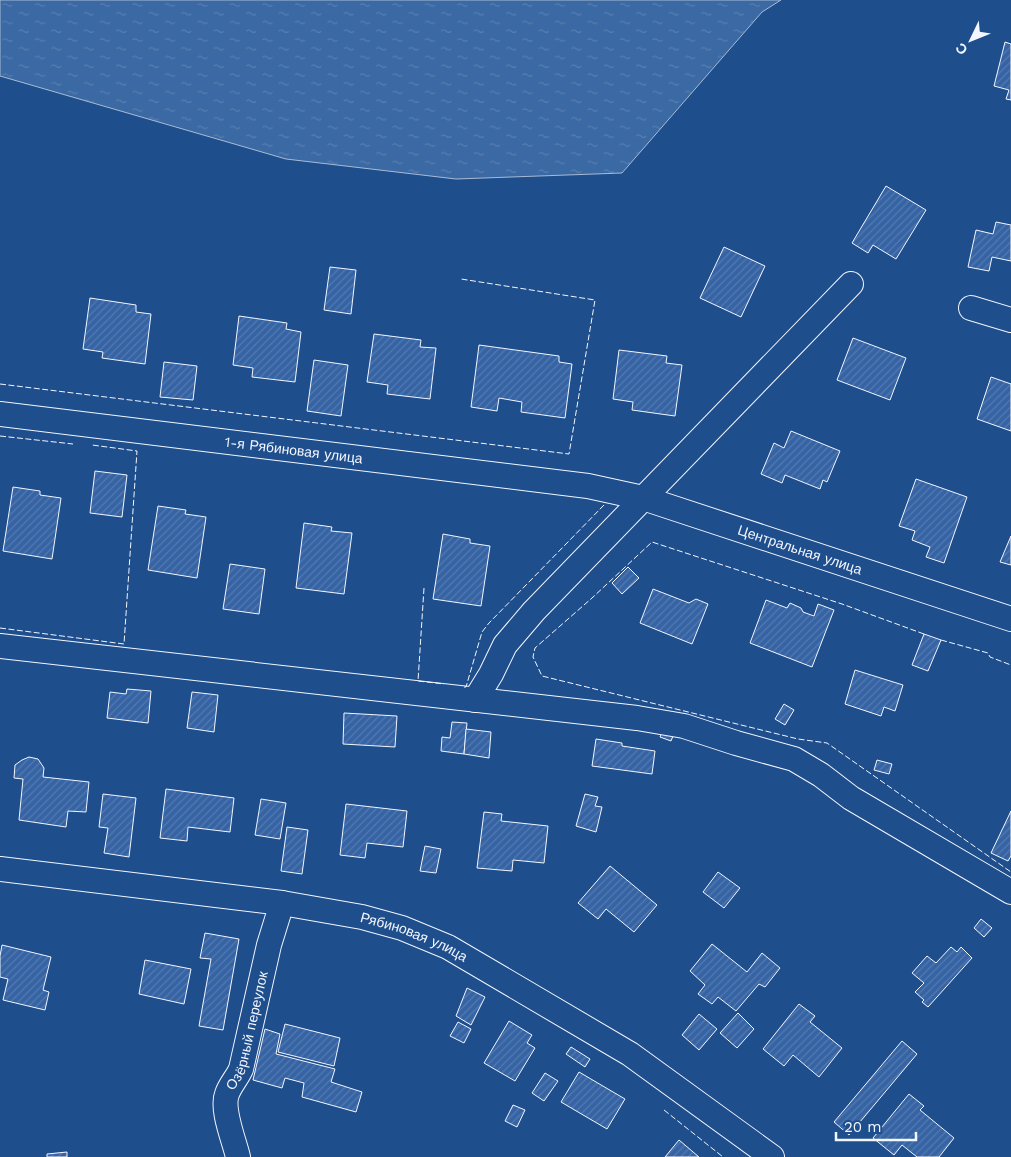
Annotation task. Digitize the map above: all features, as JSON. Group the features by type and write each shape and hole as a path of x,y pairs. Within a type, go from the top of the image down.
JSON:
{"street":[{"path":"475,700 491,674 505,645 534,611 851,284"},
{"path":"971,308 1011,320"},
{"name":"1-я Рябиновая улица","path":"0,414 588,486"},
{"name":"Центральная улица","path":"588,486 643,498 1011,619"},
{"path":"0,646 637,718 684,726 794,759 821,775 850,798 1011,892"},
{"name":"Рябиновая улица","path":"0,869 282,903 362,917 402,928 448,946 630,1054 772,1157"},
{"name":"Озёрный переулок","path":"238,1157 225,1108 226,1098 241,1069 269,945 282,903"}],"water":[{"path":"0,0 781,0 762,12 622,173 456,179 286,159 0,76"}],"building":[{"path":"1005,42 1011,44 1011,100 1006,99 1009,90 994,86"},
{"path":"886,186 926,210 896,259 873,245 868,253 852,243"},
{"path":"996,222 1011,225 1011,261 992,257 989,271 968,267 976,230 993,234"},
{"path":"724,247 765,266 741,317 700,298"},
{"path":"330,267 356,270 351,314 324,310"},
{"path":"90,298 136,305 136,312 151,314 145,364 102,358 103,352 83,349"},
{"path":"239,316 287,323 286,329 301,332 295,382 252,377 253,368 233,365"},
{"path":"374,334 421,340 420,347 436,348 430,399 387,394 388,385 367,382"},
{"path":"853,338 906,358 890,400 837,380"},
{"path":"479,345 559,356 559,362 572,364 565,418 521,412 522,402 499,398 497,411 471,407"},
{"path":"619,350 667,356 666,363 682,365 675,416 632,410 633,402 613,399"},
{"path":"314,360 348,365 341,416 307,411"},
{"path":"164,362 197,366 193,400 160,397"},
{"path":"991,377 1011,384 1011,431 977,419"},
{"path":"791,431 840,451 827,482 823,480 820,489 785,475 782,483 761,474 774,443 784,448"},
{"path":"95,471 127,475 122,517 90,513"},
{"path":"916,479 967,497 944,563 926,557 930,547 912,540 915,531 899,526"},
{"path":"13,487 40,491 40,495 61,498 52,559 3,551"},
{"path":"158,506 186,510 185,514 206,517 197,578 148,570"},
{"path":"304,523 332,527 331,531 352,533 344,594 296,588"},
{"path":"443,534 470,539 470,543 490,546 481,606 433,599"},
{"path":"1011,536 1011,565 1000,562"},
{"path":"230,564 265,569 259,614 223,609"},
{"path":"628,567 639,578 622,594 612,583"},
{"path":"653,589 689,603 696,599 708,604 692,644 640,623"},
{"path":"766,600 787,608 790,603 801,608 803,612 814,616 818,604 834,610 812,667 750,643"},
{"path":"924,634 941,640 928,671 912,665"},
{"path":"855,670 903,685 895,711 884,707 881,716 845,704"},
{"path":"127,689 151,691 148,723 107,718 110,692 126,694"},
{"path":"192,692 218,695 214,732 187,728"},
{"path":"784,704 794,710 785,725 775,719"},
{"path":"344,713 397,716 395,747 343,744"},
{"path":"452,722 467,723 464,754 441,751 442,737 450,738"},
{"path":"664,727 675,731 671,741 660,737"},
{"path":"466,729 491,732 489,758 464,754"},
{"path":"596,739 622,743 622,746 655,751 652,774 592,766"},
{"path":"29,757 38,759 44,768 43,777 89,782 86,812 68,811 66,827 19,820 23,779 14,778 15,765"},
{"path":"877,760 892,764 889,774 874,770"},
{"path":"166,789 234,798 230,832 188,827 187,841 160,838"},
{"path":"103,794 136,798 129,857 104,853 108,828 99,827"},
{"path":"585,794 598,797 595,806 602,807 596,832 576,826"},
{"path":"261,799 286,803 280,839 255,835"},
{"path":"346,804 407,811 403,847 367,843 365,858 340,855"},
{"path":"1011,811 1011,856 1008,861 991,853"},
{"path":"484,812 502,814 501,821 548,826 544,863 513,860 512,871 477,868"},
{"path":"287,827 308,830 302,874 281,871"},
{"path":"425,846 441,849 436,873 420,871"},
{"path":"610,866 657,905 634,932 606,909 598,919 578,903"},
{"path":"718,872 740,888 724,908 703,892"},
{"path":"981,919 992,928 984,937 974,928"},
{"path":"205,933 239,939 223,1030 199,1026 211,959 200,958"},
{"path":"712,944 747,972 762,953 780,968 765,987 759,984 736,1011 718,997 712,1004 698,994 705,985 690,971"},
{"path":"2,945 51,957 43,990 49,992 45,1010 3,1000 8,979 0,977"},
{"path":"951,947 957,952 961,947 972,958 928,1007 922,1002 924,1000 915,992 924,983 912,973 927,956 936,963"},
{"path":"145,960 191,969 184,1004 139,994"},
{"path":"467,988 485,997 471,1025 456,1016"},
{"path":"799,1004 815,1016 810,1022 842,1048 819,1077 793,1055 784,1066 763,1049"},
{"path":"738,1013 754,1029 737,1048 720,1033"},
{"path":"699,1014 717,1029 699,1050 682,1035"},
{"path":"509,1021 532,1035 527,1043 535,1048 515,1081 484,1063"},
{"path":"458,1022 471,1029 464,1043 450,1036"},
{"path":"285,1024 340,1038 334,1066 278,1052"},
{"path":"265,1029 280,1034 276,1054 335,1069 331,1082 362,1092 356,1112 302,1097 304,1083 285,1078 282,1088 253,1080"},
{"path":"902,1041 917,1054 849,1135 834,1122"},
{"path":"571,1047 590,1059 585,1067 566,1054"},
{"path":"579,1072 625,1099 607,1129 561,1102"},
{"path":"545,1073 558,1081 544,1101 532,1093"},
{"path":"909,1094 924,1106 920,1110 954,1138 939,1157 917,1157 902,1145 894,1155 873,1138"},
{"path":"513,1105 525,1110 517,1127 505,1121"},
{"path":"679,1140 699,1157 665,1157"},
{"path":"67,1152 67,1157 47,1157 47,1154"}],"fence":[{"path":"0,384 569,454 595,300 461,279"},
{"path":"0,436 73,444"},
{"path":"0,628 124,644 137,451 92,445"},
{"path":"464,687 466,687 482,632 605,504"},
{"path":"924,634 842,604 652,542 535,648 533,657 542,676 798,739 827,743 1011,872"},
{"path":"424,588 418,681 444,684"},
{"path":"941,640 988,653 990,657 1011,665"},
{"path":"664,1110 723,1157"}]}
